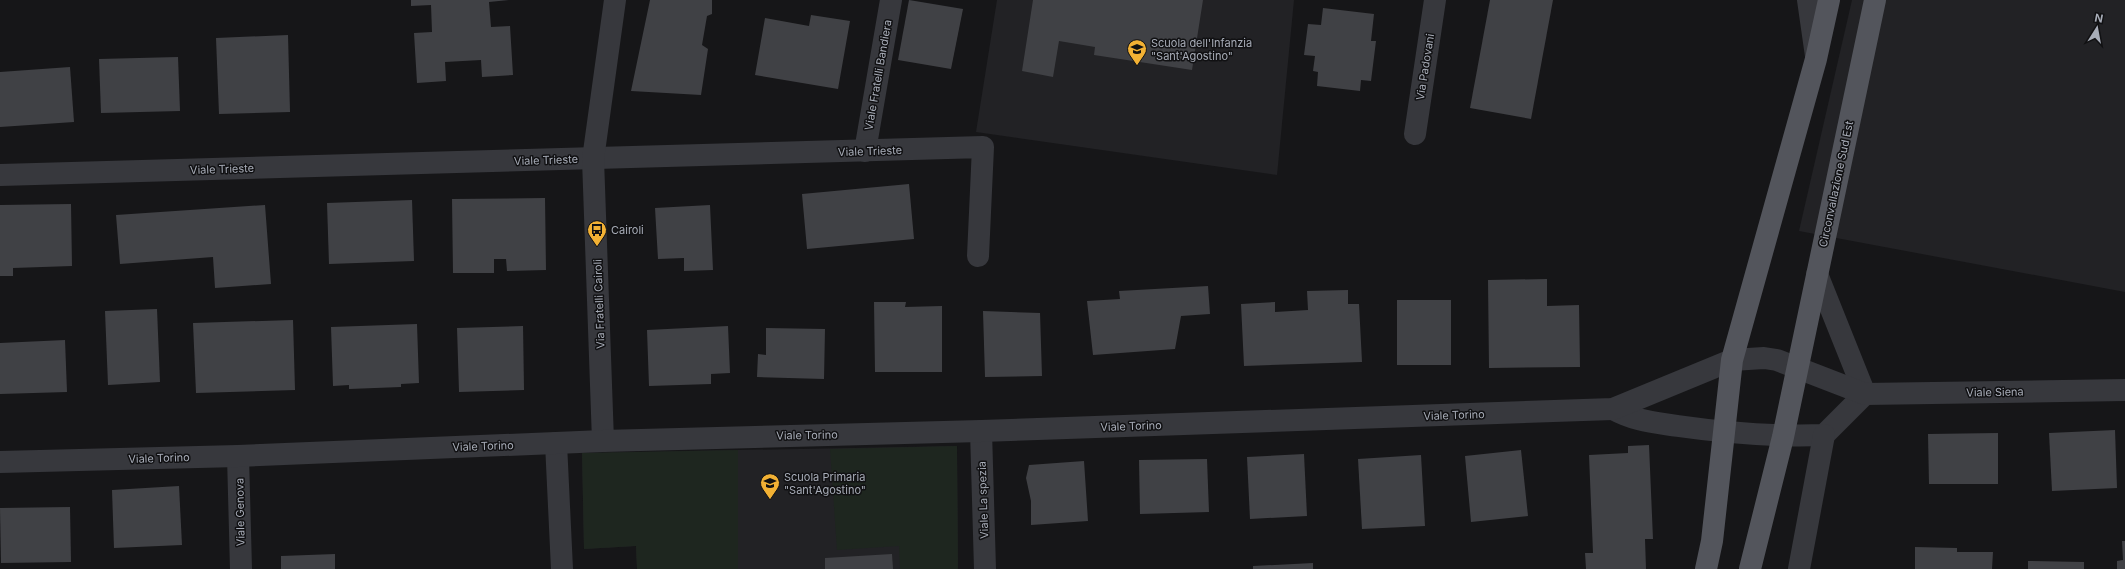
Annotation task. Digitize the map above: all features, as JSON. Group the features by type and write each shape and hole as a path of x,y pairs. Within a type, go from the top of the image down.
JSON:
{"main road":[{"path":"1706,569 1712,541 1732,360 1816,59 1829,0"},
{"name":"Circonvallazione Sud Est","path":"1750,569 1783,437 1875,0"}],"street":[{"name":"Via Fratelli Cairoli","path":"603,441 593,159 615,0"},
{"name":"Viale Fratelli Bandiera","path":"865,151 891,0"},
{"name":"Via Padovani","path":"1415,134 1435,0"},
{"path":"1808,0 1816,59"},
{"name":"Viale Trieste","path":"0,175 983,147 978,256"},
{"path":"1799,569 1824,435 1865,394 1817,274"},
{"path":"1732,360 1764,358 1777,360 1797,369"},
{"name":"Viale Torino","path":"0,462 238,456 603,441 981,431 1613,409 1732,360"},
{"name":"Viale Siena","path":"1797,369 1865,394 2125,390"},
{"name":"Viale Torino","path":"1613,409 1630,418 1724,433"},
{"name":"Viale La spezia","path":"981,431 985,569"},
{"path":"1724,433 1783,437 1824,435"},
{"path":"556,443 562,569"},
{"name":"Viale Genova","path":"238,456 241,569"}],"shaded area":[{"name":"Scuola dell'Infanzia \"Sant'Agostino\"","path":"997,0 1294,0 1277,175 976,132"},
{"path":"1852,0 2125,0 2125,292 1799,231"},
{"name":"Scuola Primaria \"Sant'Agostino\"","path":"957,446 958,569 637,569 636,546 584,549 582,453"},
{"path":"957,446 958,569 900,569 899,546 837,550 830,449"},
{"path":"738,450 738,569 637,569 636,546 584,549 582,453"}],"building":[{"path":"411,0 509,0 489,2 491,27 510,26 513,75 482,77 481,60 445,62 446,81 417,83 414,33 432,32 431,5 411,6"},
{"path":"650,0 712,0 712,14 707,16 702,45 708,49 701,95 631,91"},
{"path":"909,0 963,9 951,69 898,60"},
{"path":"1033,0 1203,0 1192,70 1094,55 1095,47 1059,41 1053,77 1022,71"},
{"path":"1490,0 1553,0 1531,119 1470,108"},
{"path":"1323,8 1374,14 1371,41 1376,41 1371,81 1361,80 1360,91 1317,86 1318,72 1313,71 1315,56 1304,55 1308,24 1321,25"},
{"path":"811,15 850,21 838,89 755,75 765,18 809,26"},
{"path":"288,35 290,112 219,114 216,38"},
{"path":"178,57 180,111 101,113 99,59"},
{"path":"70,67 74,122 0,127 0,72"},
{"path":"909,184 914,239 807,249 802,194"},
{"path":"545,198 546,270 507,271 506,259 494,259 494,273 453,273 452,199"},
{"path":"412,200 414,261 329,264 327,203"},
{"path":"71,204 72,266 13,268 13,276 0,276 0,205"},
{"path":"265,205 271,284 215,288 213,257 120,264 116,215"},
{"path":"710,205 713,270 684,271 684,258 658,259 655,208"},
{"path":"1547,279 1547,306 1579,305 1580,367 1489,368 1488,280"},
{"path":"1208,286 1210,314 1181,316 1175,349 1093,355 1087,301 1120,299 1119,291"},
{"path":"1348,290 1348,304 1359,304 1362,362 1244,366 1241,304 1275,302 1275,312 1308,310 1307,291"},
{"path":"1397,300 1451,300 1451,365 1397,365"},
{"path":"874,302 906,302 905,307 942,306 942,372 875,372"},
{"path":"157,309 160,382 108,385 105,311"},
{"path":"983,311 1040,313 1042,376 985,377"},
{"path":"293,320 295,390 196,393 193,323"},
{"path":"417,324 419,383 401,384 401,387 349,389 349,385 333,386 331,327"},
{"path":"523,326 524,390 459,392 457,328"},
{"path":"728,326 730,373 711,374 711,384 649,386 647,330"},
{"path":"766,328 825,329 824,379 757,377 758,354 766,355"},
{"path":"65,340 67,392 0,394 0,343"},
{"path":"2115,430 2117,488 2052,491 2049,433"},
{"path":"1998,433 1998,484 1929,484 1928,434"},
{"path":"1649,445 1653,539 1645,539 1646,569 1586,569 1585,553 1593,553 1589,455 1628,453 1628,446"},
{"path":"1521,450 1528,516 1471,522 1465,456"},
{"path":"1304,454 1307,516 1250,519 1247,457"},
{"path":"1421,455 1425,526 1362,529 1358,459"},
{"path":"1207,459 1209,512 1140,514 1139,460"},
{"path":"1084,461 1088,521 1031,525 1031,501 1026,478 1029,465"},
{"path":"179,486 182,545 114,548 112,490"},
{"path":"70,507 71,562 1,563 0,508"},
{"path":"2122,541 2125,541 2125,569 2117,569 2117,561 2123,560"},
{"path":"1915,547 1957,548 1957,552 1993,552 1992,569 1915,569"},
{"path":"335,554 335,569 281,569 281,556"},
{"path":"892,554 893,569 825,569 825,558"},
{"path":"2028,561 2084,562 2084,569 2028,569"},
{"path":"1313,563 1313,569 1253,569 1253,566"}],"place":[{"name":"Scuola dell'Infanzia \"Sant'Agostino\"","path":"1137,66"},
{"name":"Cairoli","path":"597,247"},
{"name":"Scuola Primaria \"Sant'Agostino\"","path":"770,500"}]}
